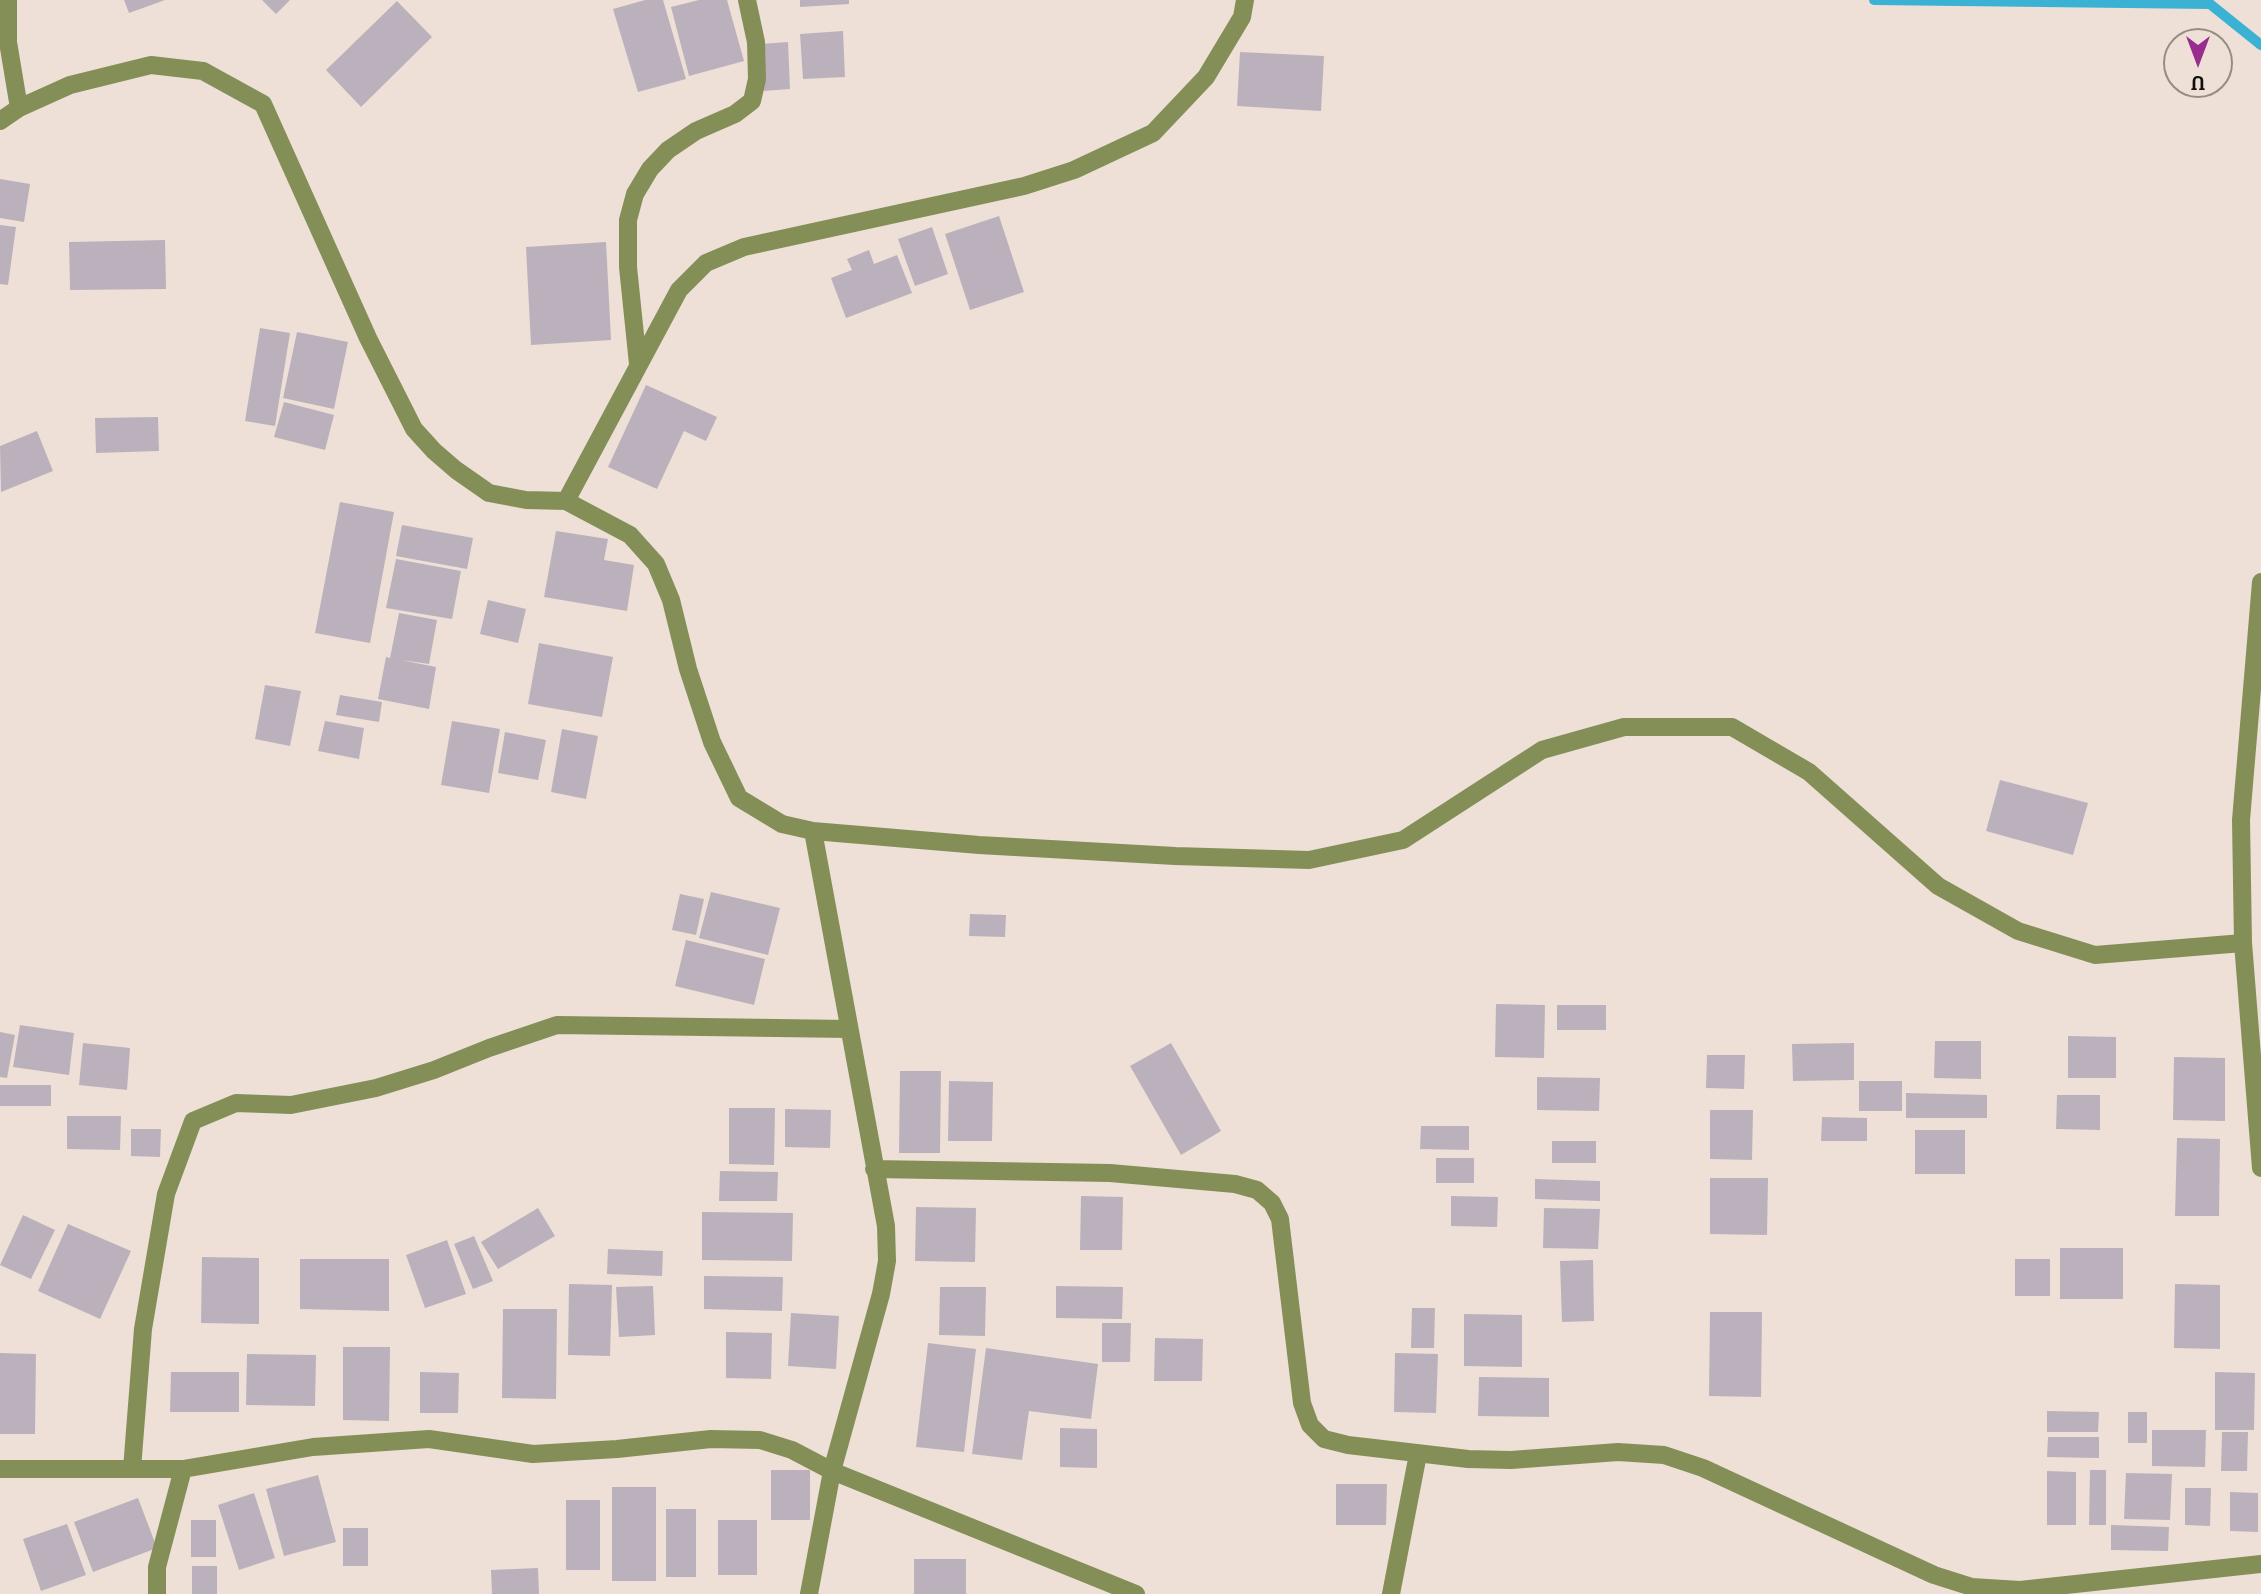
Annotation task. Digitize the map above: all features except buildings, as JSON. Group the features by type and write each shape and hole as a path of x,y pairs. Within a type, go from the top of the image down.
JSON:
{"street":[{"path":"8,0 8,43 19,108"},
{"path":"638,365 628,267 628,220 635,194 650,169 668,150 696,131 736,114 752,100 757,79 756,42 747,0"},
{"path":"566,501 680,290 706,263 744,247 1024,186 1074,170 1153,133 1206,77 1242,17 1245,0"},
{"path":"0,121 19,108 70,85 151,65 203,71 263,104 368,338 414,429 433,451 489,493 526,500 566,501 630,535 656,564 671,600 688,669 712,742 739,798 782,824 813,831 979,845 1175,856 1310,860 1404,840 1542,750 1625,727 1732,727 1809,772 1938,886 2018,931 2095,955 2243,943"},
{"path":"2261,582 2241,820 2243,943 2261,1168"},
{"path":"809,1594 832,1471 881,1294 887,1261 886,1226 813,831"},
{"path":"132,1469 144,1329 166,1194 193,1121 236,1103 291,1105 376,1088 557,1025 849,1029"},
{"path":"874,1170 1110,1173 1235,1184 1256,1190 1272,1203 1280,1219 1302,1403 1310,1425 1324,1439 1348,1446 1468,1459 1511,1460 1618,1452 1664,1455 1703,1468 1934,1575 1972,1587 2020,1590 2261,1564"},
{"path":"0,1469 183,1469 313,1447 429,1439 533,1454 711,1439 760,1440 792,1450 832,1471 1136,1594"},
{"path":"1391,1594 1418,1454"},
{"path":"156,1594 156,1567 183,1469"}],"waterway":[{"path":"1874,0 2210,4 2261,45"}]}
